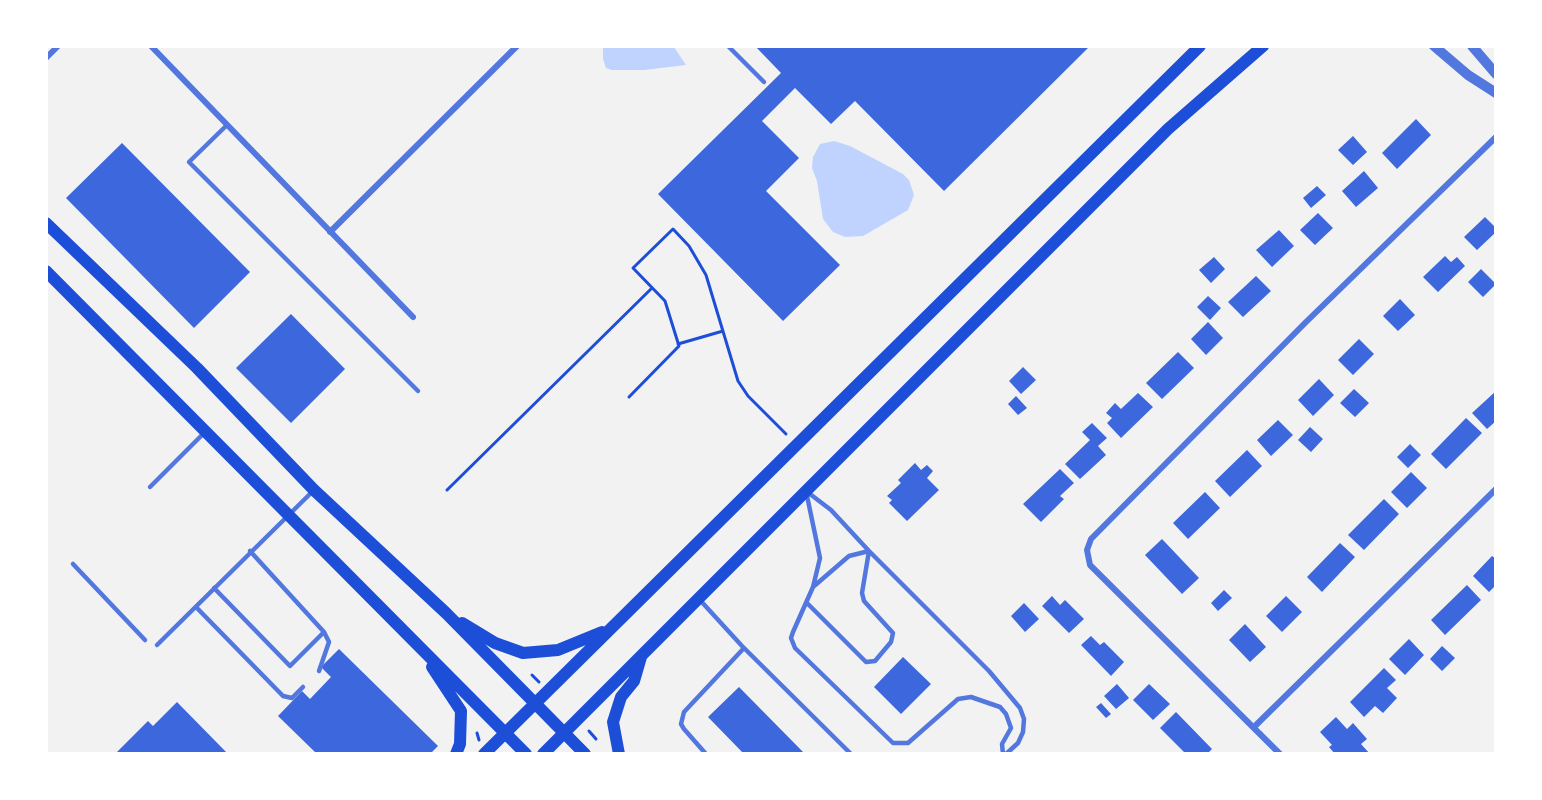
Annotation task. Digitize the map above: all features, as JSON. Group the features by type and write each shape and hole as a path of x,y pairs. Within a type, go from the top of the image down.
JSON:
{"main road":[{"path":"484,753 1200,46"},
{"path":"543,753 1168,129 1263,46"},
{"path":"46,223 197,368 314,490 446,613 564,733 588,749"},
{"path":"46,271 207,430 526,753"},
{"path":"446,613 495,643 524,653 558,650 609,629"},
{"path":"417,643 461,711 460,744 456,753"},
{"path":"619,753 613,722 621,697 634,681 642,654"}],"street":[{"path":"46,58 58,46"},
{"path":"330,232 517,46"},
{"path":"1434,46 1468,75 1496,93"},
{"path":"1472,46 1496,74"},
{"path":"155,48 413,317"},
{"path":"1280,753 1090,565 1087,550 1091,539 1305,323 1496,137"},
{"path":"1254,727 1496,489"}],"lane":[{"path":"728,46 764,82"},
{"path":"227,125 189,162 418,391"},
{"path":"150,487 207,430"},
{"path":"157,645 314,490"},
{"path":"806,491 831,510 988,671 1020,708 1024,719 1023,732 1018,743 1004,753 1002,744 1011,728 1006,714 1000,707 971,697 958,699 909,743 893,743 795,648 791,638 813,587 820,558 806,491"},
{"path":"250,551 324,632 329,642 319,671"},
{"path":"813,587 849,556 869,551"},
{"path":"807,603 864,660 875,661 893,637 864,601 862,593 869,551"},
{"path":"73,564 145,640"},
{"path":"214,588 290,666 324,632"},
{"path":"698,598 744,648 850,753"},
{"path":"196,607 283,696 292,698 303,687"},
{"path":"706,753 681,724 684,712 744,648"}],"path":[{"path":"629,397 679,346 665,301 633,268 673,229 703,267 738,381 748,396 796,444"},
{"path":"447,490 652,288"},
{"path":"678,344 723,331"},
{"path":"526,681 532,675 532,668"},
{"path":"532,675 540,682"},
{"path":"589,731 596,739"},
{"path":"588,749 596,739 606,738"}],"water":[{"path":"603,47 674,47 686,65 644,70 612,70 606,68"},
{"path":"834,141 850,146 903,174 909,180 914,195 908,210 863,236 845,237 833,232 823,219 817,181 812,168 813,157 820,144"}],"building":[{"path":"755,46 1090,46 944,191 855,101 831,124 795,88 762,121 799,158 766,191 840,265 783,321 658,194 781,73"},
{"path":"1416,119 1431,135 1397,169 1382,153"},
{"path":"1353,136 1367,152 1353,165 1338,150"},
{"path":"122,143 250,272 194,328 66,198"},
{"path":"1364,171 1378,188 1356,207 1342,191"},
{"path":"1317,186 1326,195 1311,208 1303,198"},
{"path":"1318,213 1333,228 1315,245 1300,230"},
{"path":"1485,217 1496,228 1496,232 1477,250 1464,237"},
{"path":"1279,230 1294,246 1272,267 1256,250"},
{"path":"1445,256 1451,262 1457,257 1465,266 1438,292 1423,277"},
{"path":"1214,257 1225,269 1211,283 1199,270"},
{"path":"1481,269 1496,284 1483,297 1468,282"},
{"path":"1256,276 1271,291 1243,317 1228,302"},
{"path":"1208,296 1221,308 1210,320 1197,307"},
{"path":"1400,299 1415,315 1398,331 1383,316"},
{"path":"291,314 345,369 291,423 236,368"},
{"path":"1208,322 1223,338 1206,355 1191,339"},
{"path":"1359,339 1374,354 1353,375 1338,360"},
{"path":"1178,352 1194,368 1162,399 1146,383"},
{"path":"1023,367 1036,380 1021,394 1009,381"},
{"path":"1319,379 1334,395 1313,416 1298,400"},
{"path":"1354,389 1369,403 1355,417 1340,403"},
{"path":"1496,391 1496,421 1487,429 1472,413"},
{"path":"1138,393 1153,407 1121,438 1107,423 1112,418 1106,413 1115,403 1121,409"},
{"path":"1016,396 1027,408 1018,415 1008,404"},
{"path":"1466,418 1482,433 1446,469 1431,454"},
{"path":"1278,420 1293,435 1271,456 1257,440"},
{"path":"1092,423 1107,438 1098,446 1106,455 1080,479 1065,464 1090,440 1082,432"},
{"path":"1310,427 1323,439 1311,452 1298,440"},
{"path":"1410,444 1421,455 1408,468 1397,457"},
{"path":"1247,450 1262,466 1230,497 1215,481"},
{"path":"915,463 921,470 927,465 933,471 927,478 939,490 907,521 889,503 892,500 887,496 901,483 898,480"},
{"path":"1060,469 1074,483 1060,496 1064,499 1041,522 1023,504"},
{"path":"1411,472 1427,488 1407,508 1391,492"},
{"path":"1205,492 1220,508 1188,539 1173,523"},
{"path":"1384,499 1399,514 1364,550 1348,535"},
{"path":"1162,539 1199,578 1182,594 1145,555"},
{"path":"1340,543 1355,557 1322,592 1307,577"},
{"path":"1492,556 1496,559 1496,585 1489,592 1473,576"},
{"path":"1467,585 1481,600 1445,635 1431,620"},
{"path":"1224,590 1232,598 1218,611 1211,603"},
{"path":"1052,596 1060,605 1065,600 1084,619 1069,633 1042,606"},
{"path":"1286,596 1302,612 1282,632 1266,616"},
{"path":"1024,603 1039,619 1025,632 1011,616"},
{"path":"1245,624 1266,647 1250,662 1229,640"},
{"path":"1091,636 1100,645 1104,642 1124,662 1111,676 1081,645"},
{"path":"1409,639 1424,655 1405,675 1389,659"},
{"path":"1442,646 1455,658 1442,671 1430,659"},
{"path":"339,649 438,746 430,754 317,754 278,716 302,691 310,699 331,677 321,667"},
{"path":"903,657 931,684 901,714 874,687"},
{"path":"1384,668 1396,680 1387,688 1397,698 1383,713 1375,706 1364,717 1350,702"},
{"path":"1117,684 1129,698 1116,709 1104,696"},
{"path":"1149,684 1170,704 1153,720 1133,700"},
{"path":"739,687 805,754 744,754 708,717"},
{"path":"177,702 228,754 115,754 148,721 153,726"},
{"path":"1101,703 1111,714 1106,718 1096,707"},
{"path":"1176,712 1212,749 1207,754 1186,754 1160,728"},
{"path":"1336,717 1347,729 1353,723 1367,739 1361,744 1370,754 1335,754 1329,747 1332,745 1320,732"}]}
